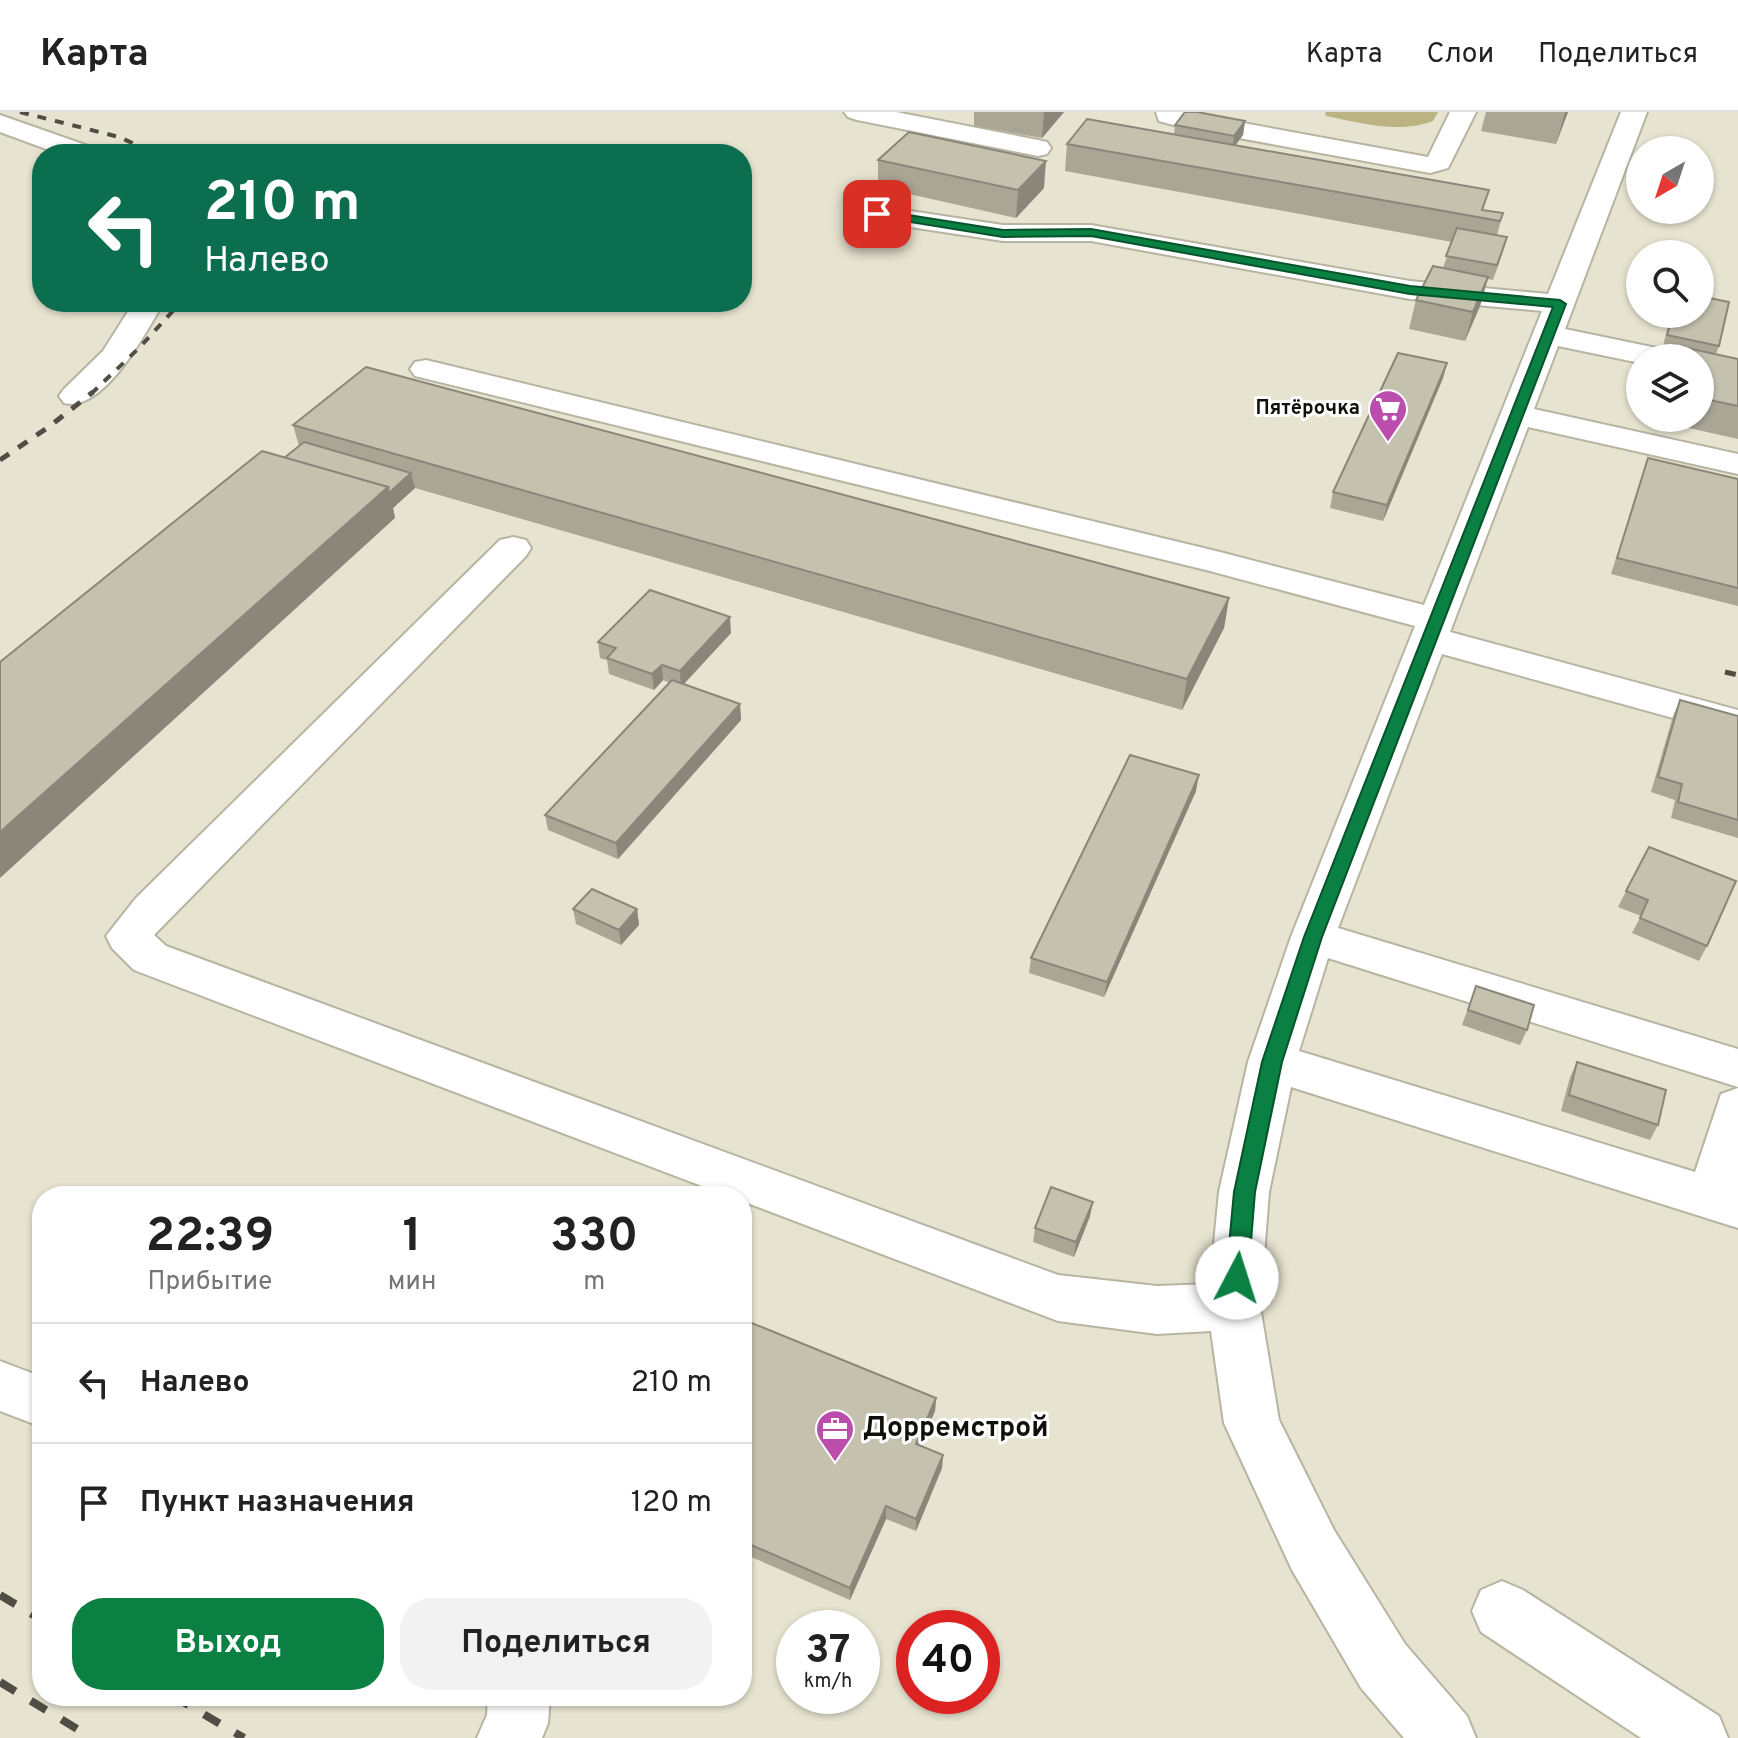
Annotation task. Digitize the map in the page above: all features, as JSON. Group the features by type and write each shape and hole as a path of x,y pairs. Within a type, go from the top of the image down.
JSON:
{"street":[{"path":"857,112 914,117 1038,148"},
{"path":"1169,112 1168,116 1184,120 1430,165 1439,162 1463,112"},
{"path":"1445,1738 1383,1666 1313,1550 1252,1423 1234,1306 1244,1192 1272,1062 1313,937 1634,112"},
{"path":"0,123 58,144"},
{"path":"877,214 1003,233 1091,233 1410,290 1554,320 1626,346"},
{"path":"75,396 115,357 143,312"},
{"path":"426,369 1190,555 1738,723"},
{"path":"1516,415 1738,464"},
{"path":"513,548 151,909 128,936 150,958 1058,1298 1157,1310 1234,1306"},
{"path":"1313,937 1738,1068"},
{"path":"1272,1062 1725,1203 1738,1108"},
{"path":"0,1386 32,1398"},
{"path":"1502,1611 1697,1738"},
{"path":"508,1738 517,1723 518,1706"}],"shaded area":[{"path":"1325,112 1438,112 1433,121 1393,127 1326,116"}],"building":[{"path":"1185,112 1245,121 1234,136 1175,125"},
{"path":"1087,119 1489,190 1482,210 1503,213 1500,221 1067,144"},
{"path":"909,132 1046,161 1018,190 878,160"},
{"path":"1457,228 1507,237 1497,265 1446,256"},
{"path":"1433,266 1488,277 1473,312 1416,300"},
{"path":"1714,299 1729,302 1719,346 1667,335 1669,328 1714,328"},
{"name":"Пятёрочка","path":"1398,353 1447,363 1387,505 1333,492"},
{"path":"1714,354 1738,359 1738,406 1714,401"},
{"path":"366,367 1229,598 1187,679 293,425"},
{"path":"304,442 411,473 389,493 388,487 284,458"},
{"path":"262,451 388,487 0,832 0,662"},
{"path":"1648,458 1738,479 1738,588 1617,558"},
{"path":"650,590 730,617 680,671 662,665 652,674 607,658 616,648 598,642"},
{"path":"672,680 740,704 616,843 545,815"},
{"path":"1680,700 1738,716 1738,820 1678,802 1682,784 1658,777"},
{"path":"1130,755 1199,775 1107,982 1031,958"},
{"path":"1649,847 1736,881 1707,946 1640,918 1648,900 1626,891"},
{"path":"592,889 637,909 619,930 573,909"},
{"path":"1476,986 1534,1005 1527,1030 1468,1010"},
{"path":"1577,1062 1666,1090 1658,1125 1569,1095"},
{"path":"1051,1187 1093,1202 1076,1242 1035,1228"},
{"name":"Дорремстрой","path":"752,1323 936,1398 916,1444 943,1455 916,1519 886,1506 850,1588 752,1545"}],"railway":[{"path":"20,112 119,137 135,144"},
{"path":"91,394 172,312"},
{"path":"0,460 93,392"},
{"path":"1725,672 1738,675"},
{"path":"0,1595 32,1614"},
{"path":"0,1682 32,1701"},
{"path":"39,1706 92,1738"},
{"path":"190,1706 244,1738"}],"place":[{"name":"Пятёрочка","path":"1388,443"},
{"name":"Дорремстрой","path":"835,1463"}],"route":[{"path":"877,214 1003,233 1091,233 1342,280 1410,290 1560,304 1313,937 1272,1062 1244,1192 1237,1278"}]}
